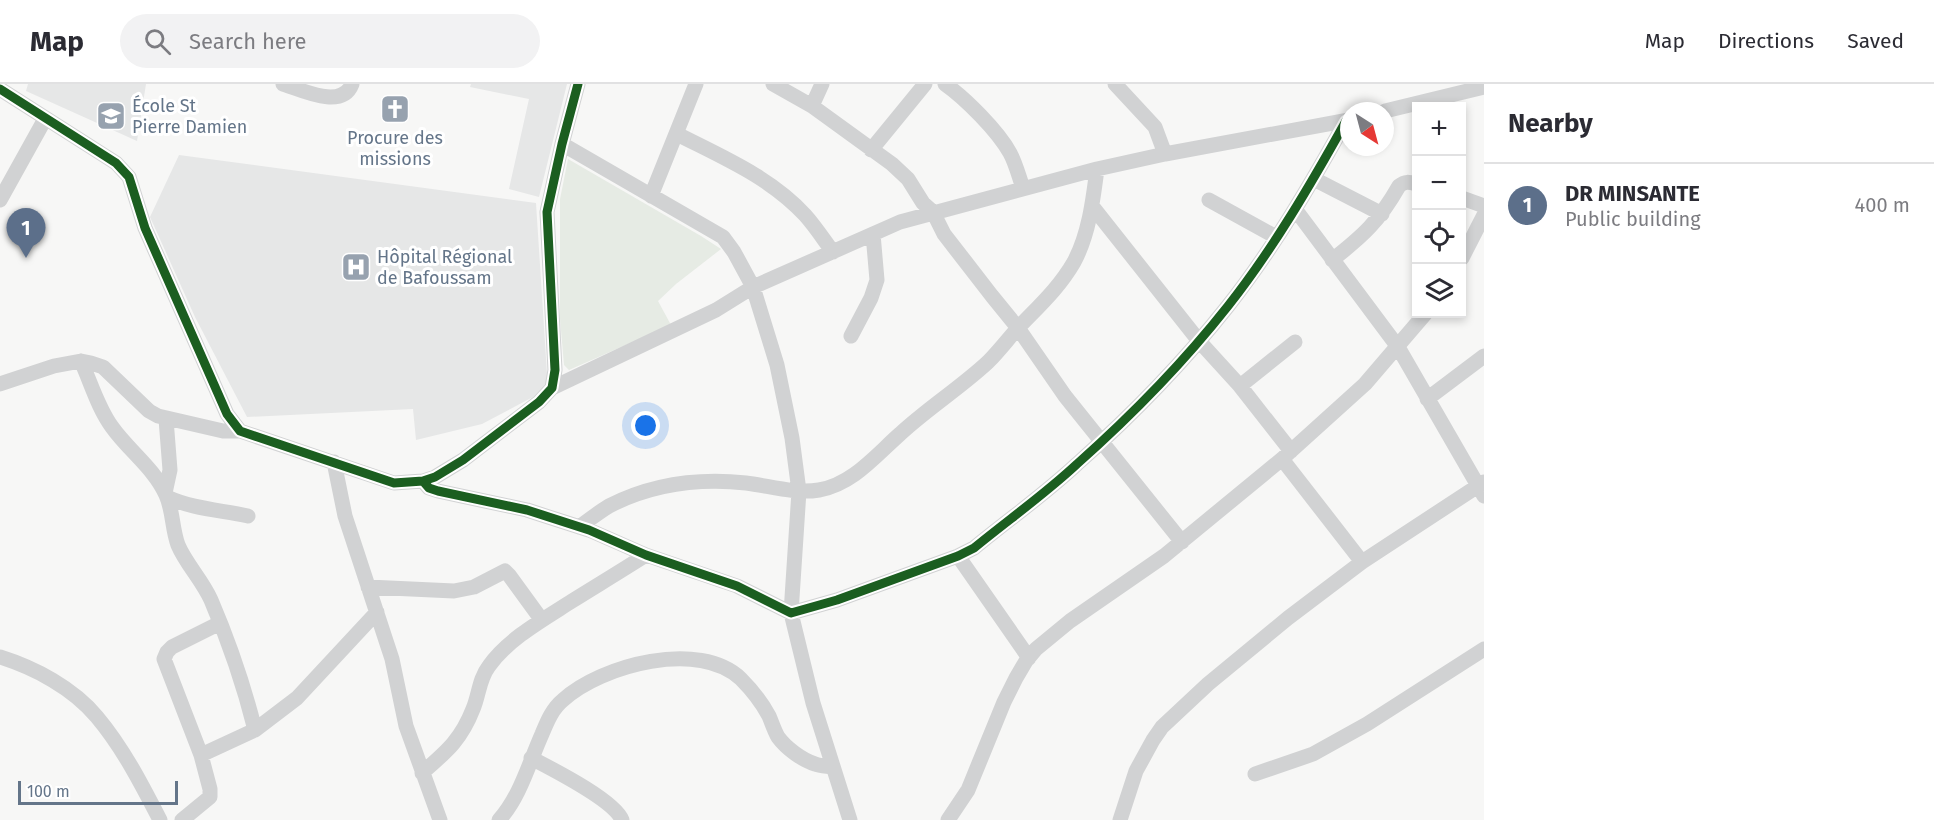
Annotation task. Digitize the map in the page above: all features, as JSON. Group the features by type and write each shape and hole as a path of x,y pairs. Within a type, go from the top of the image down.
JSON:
{"street":[{"path":"283,84 332,99 341,97 352,84"},
{"path":"552,388 555,370 547,212 578,84"},
{"path":"651,196 696,84"},
{"path":"773,84 812,106 892,164 908,179 923,203 933,212 944,234 1018,328 1065,396 1182,542"},
{"path":"812,106 822,84"},
{"path":"871,150 925,84"},
{"path":"945,84 962,98 1005,144 1023,189"},
{"path":"1115,84 1155,127 1165,154"},
{"path":"1394,109 1484,87"},
{"path":"0,88 116,163 129,177 149,238 227,414 240,431"},
{"path":"0,200 45,119"},
{"path":"0,384 54,366 81,361 103,367 150,411 166,419 223,431 240,431 394,483 423,481 435,477 464,460 539,402 552,388 716,310 753,287 900,222 1097,169 1223,142 1340,121"},
{"path":"423,481 429,488 438,491 528,510 579,527 646,555 737,586 791,613 837,600 958,556 974,548 1075,466 1150,394 1199,341 1252,274 1314,179 1340,133"},
{"path":"677,134 732,162 782,193 806,216 833,252"},
{"path":"562,144 727,240 753,287 777,365 792,438 799,491 791,613 813,703 850,820"},
{"path":"579,527 607,507 622,500 669,485 708,481 799,491 819,490 836,485 854,475 990,360 1050,296 1080,249 1092,206 1097,169"},
{"path":"1314,179 1382,214"},
{"path":"1332,260 1376,223 1404,182 1412,183"},
{"path":"1209,200 1276,237"},
{"path":"1466,200 1484,206"},
{"path":"1092,206 1199,341 1240,386 1362,562"},
{"path":"1120,820 1136,771 1162,726 1208,684 1288,618 1362,562 1482,488 1398,347 1295,209"},
{"path":"1466,249 1484,215"},
{"path":"851,336 877,280 873,234"},
{"path":"948,820 968,790 1004,702 1036,649 1064,626 1164,556 1287,455 1365,384 1422,318"},
{"path":"1240,386 1294,342"},
{"path":"1427,399 1484,356"},
{"path":"81,361 112,426 145,464 166,495 179,546 202,582 220,623 246,693 255,730"},
{"path":"166,419 170,470 166,495"},
{"path":"334,462 345,516 392,659 406,726 440,820"},
{"path":"166,495 189,506 224,510 248,516"},
{"path":"422,773 461,735 475,707 482,678 500,654 542,619 646,555"},
{"path":"958,556 1029,658"},
{"path":"368,588 454,591 474,587 505,571 542,619"},
{"path":"201,755 255,730 297,698 377,612"},
{"path":"182,820 210,797 210,789 201,755 164,659 172,647 220,623"},
{"path":"1255,774 1313,754 1367,724 1484,649"},
{"path":"0,657 19,663 45,676 73,695 97,716 120,749 160,820"},
{"path":"499,820 506,813 519,790 550,714 561,700 603,675 624,667 659,660 700,661 733,672 764,706 778,736 785,744 816,765 833,767"},
{"path":"531,758 597,796 614,809 622,820"}],"shaded area":[{"name":"École St Pierre Damien","path":"28,84 146,84 137,141 26,91"},
{"path":"471,84 567,84 539,197 509,189 529,99 470,87"},
{"name":"Hôpital Régional de Bafoussam","path":"179,155 536,203 548,389 482,424 416,440 413,409 247,417 195,317 150,217"},
{"path":"568,159 721,249 658,301 671,325 569,370 564,365 560,319 560,199"}],"cycle path":[{"path":"0,89 116,163 129,177 145,228 227,414 240,431 394,483 423,481 435,477 463,460 539,402 552,388 555,370 547,212 578,84"},
{"path":"423,481 429,488 438,491 527,510 589,530 646,555 737,586 791,613 837,600 958,556 974,548 1065,475 1137,408 1193,348 1228,306 1276,239 1340,131"}],"place":[{"name":"Procure des missions","path":"395,109"},
{"name":"École St Pierre Damien","path":"111,116"},
{"name":"DR MINSANTE","path":"26,258"},
{"name":"Hôpital Régional de Bafoussam","path":"356,267"}]}
